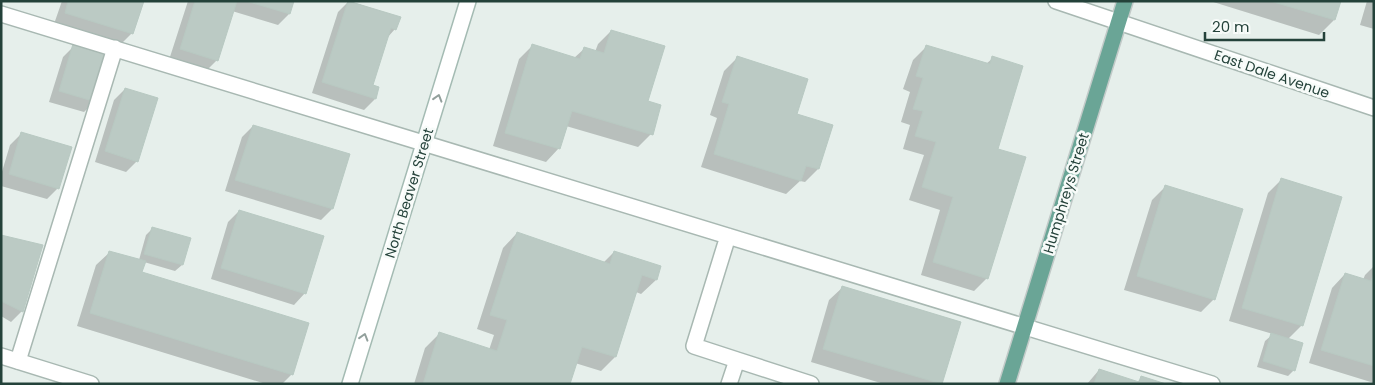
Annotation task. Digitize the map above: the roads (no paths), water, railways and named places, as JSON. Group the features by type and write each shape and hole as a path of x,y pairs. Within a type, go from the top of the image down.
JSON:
{"main road":[{"name":"Humphreys Street","path":"1007,384 1125,1"}],"street":[{"name":"North Beaver Street","path":"350,384 468,1"},
{"name":"East Dale Avenue","path":"1056,1 1374,108"},
{"path":"1,14 1212,384"},
{"path":"18,361 115,48"},
{"path":"728,236 694,346 811,384"},
{"path":"1,356 91,384"},
{"path":"729,384 736,360"}]}
